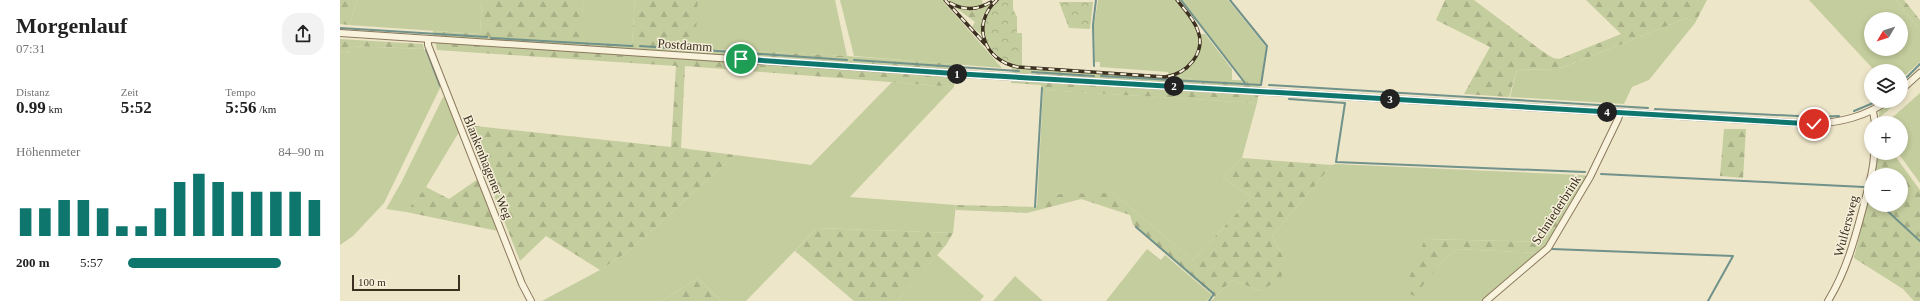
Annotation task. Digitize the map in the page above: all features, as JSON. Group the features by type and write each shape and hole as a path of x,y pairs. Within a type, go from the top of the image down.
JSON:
{"street":[{"name":"Postdamm","path":"340,33 962,74 1814,124 1846,120 1873,111 1877,108"},
{"name":"Blankenhagener Weg","path":"428,40 431,52 522,284 531,301"},
{"path":"1908,84 1920,73"},
{"path":"1873,111 1874,116"},
{"name":"Schniederbrink","path":"1486,301 1548,248 1590,177 1620,113"},
{"name":"Wulfersweg","path":"1828,301 1843,275 1850,256 1868,189 1873,160"}],"green space":[{"path":"340,0 358,0 349,25 340,24"},
{"path":"358,0 482,0 480,34 349,25"},
{"path":"482,0 583,0 581,42 632,45 635,0 698,0 695,48 847,56 956,64 954,87 685,66 681,148 735,155 630,250 600,270 546,236 520,261 466,125 671,147 676,66 437,50 433,31 480,34"},
{"path":"583,0 635,0 632,45 580,42"},
{"path":"698,0 835,0 847,56 694,48"},
{"path":"840,0 942,0 1002,68 854,56"},
{"path":"948,0 982,0 983,5 979,7 965,7"},
{"path":"999,0 1013,0 1013,9 1017,17 1017,33 1022,33 1022,66 1014,65 998,56 992,50 984,34 983,26 985,17"},
{"path":"1098,0 1175,0 1190,18 1197,31 1199,45 1193,58 1188,64 1169,75 1168,72 1100,67 1100,62 1095,62 1094,25"},
{"path":"1182,0 1228,0 1266,47 1261,81 1244,81"},
{"path":"1445,0 1474,0 1542,51 1553,58 1559,59 1621,34 1586,0 1707,0 1695,23 1687,18 1559,69 1517,70 1509,97 1464,94 1490,47 1436,20"},
{"path":"1809,0 1896,0 1906,12 1864,12 1864,56 1908,56 1908,15 1920,30 1920,62 1908,73 1908,64 1868,64"},
{"path":"1896,0 1904,0 1920,20 1920,30 1908,15 1908,12 1906,12"},
{"path":"1059,2 1093,2 1090,29 1069,28"},
{"path":"991,4 982,17 982,35 972,27 975,22 952,5 957,8 976,10"},
{"path":"1687,18 1695,23 1649,80 1632,87 1624,104 1510,97 1517,70 1559,69"},
{"path":"1201,34 1205,34 1232,69 1232,81 1181,78 1180,74 1190,66 1196,57 1200,47"},
{"path":"340,39 423,44 424,49 351,46 349,53 340,51"},
{"path":"351,46 424,49 440,88 384,203 353,236 340,245 340,51 349,53"},
{"path":"1012,67 1163,78 1180,74 1181,78 1261,81 1257,103 1041,90 1041,85 1011,83"},
{"path":"892,82 954,87 850,197 956,205 953,233 817,228 746,301 721,301 698,278 662,301 542,301 600,270 630,250 735,155 811,165"},
{"path":"1043,90 1257,103 1242,158 1223,178 1252,197 1193,260 1113,193 1037,206"},
{"path":"1920,93 1920,183 1903,160 1908,160 1908,116 1894,116 1903,108 1908,108 1908,104"},
{"path":"443,97 445,98 459,132 426,187 406,212 386,209 402,181"},
{"path":"1883,108 1891,108 1881,116 1879,116 1879,111"},
{"path":"1724,129 1746,129 1743,178 1720,176"},
{"path":"1242,158 1332,165 1272,236 1285,261 1281,278 1261,291 1232,280 1215,297 1133,225 1130,215 1081,199 1027,213 956,210 956,205 1034,207 1060,194 1113,193 1193,260 1252,197 1223,178"},
{"path":"1875,160 1898,160 1904,168 1874,168"},
{"path":"1332,165 1581,175 1544,242 1425,239 1413,296 1445,259 1457,249 1538,253 1482,301 1211,301 1232,280 1261,291 1285,261 1272,236"},
{"path":"1908,174 1920,190 1920,301 1914,301 1903,289 1854,258 1865,212 1908,212"},
{"path":"1581,175 1588,176 1546,247 1538,253 1457,249 1445,259 1414,296 1404,291 1425,239 1544,242"},
{"path":"478,179 498,231 406,212 426,187 449,199"},
{"path":"817,228 953,233 946,245 897,301 854,301 795,251"},
{"path":"1147,249 1161,260 1165,255 1212,295 1207,301 1106,301"},
{"path":"937,255 984,296 980,301 897,301"},
{"path":"1015,276 1043,301 993,301"},
{"path":"698,278 721,301 662,301"}],"waterway":[{"path":"1094,66 1093,25 1096,0"},
{"path":"1181,0 1245,83"},
{"path":"1101,76 1261,85 1267,46 1230,0"},
{"path":"340,28 487,37"},
{"path":"491,38 632,46"},
{"path":"640,46 682,49"},
{"path":"689,49 847,60"},
{"path":"426,50 440,86"},
{"path":"854,60 1019,71"},
{"path":"1908,76 1920,64"},
{"path":"1032,72 1094,76"},
{"path":"1269,85 1648,108"},
{"path":"1035,207 1042,88"},
{"path":"1289,99 1345,103 1336,162 1585,172"},
{"path":"1854,111 1864,107"},
{"path":"1655,109 1817,117 1839,116"},
{"path":"1601,174 1864,187"},
{"path":"1889,212 1920,241"},
{"path":"1136,227 1214,294 1209,301"},
{"path":"1552,249 1733,256 1708,301"}],"railway":[{"path":"945,0 985,44"},
{"path":"997,0 989,10 984,20 983,30 989,49 1006,63 1018,67 1165,77 1181,72 1187,67 1193,61 1199,47 1200,39 1194,22 1177,0"},
{"path":"950,3 955,6 976,8 991,2"}],"route":[{"path":"741,59 962,74 1814,124"}]}
